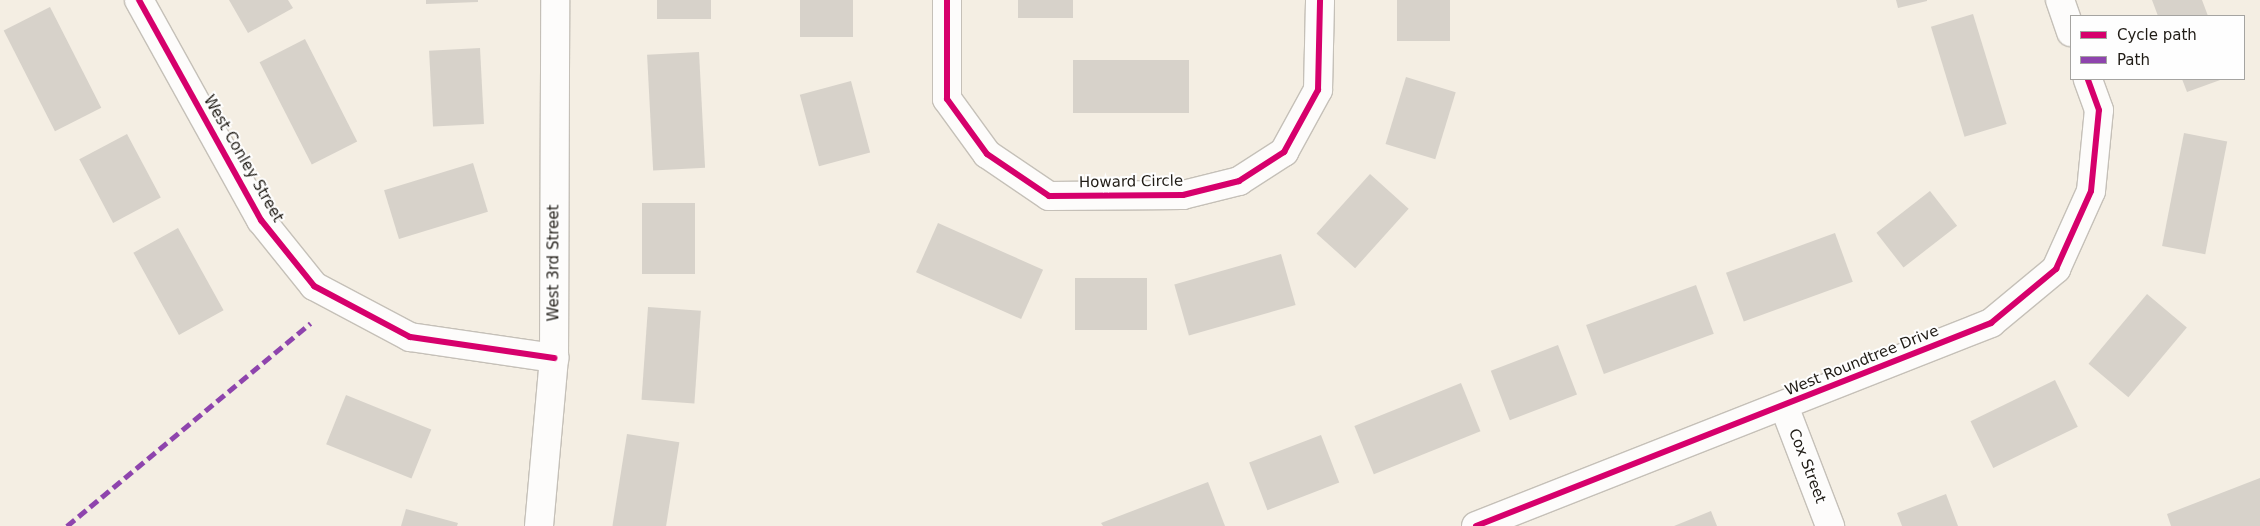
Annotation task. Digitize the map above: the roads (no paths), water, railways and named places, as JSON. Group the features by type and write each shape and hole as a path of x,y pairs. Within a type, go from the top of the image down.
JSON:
{"street":[{"name":"West Conley Street","path":"139,0 261,220 314,286 410,337 554,358"},
{"name":"West 3rd Street","path":"538,526 554,358 555,0"},
{"name":"Howard Circle","path":"947,0 947,99 987,154 1049,196 1106,196 1184,195 1239,181 1284,152 1318,90 1320,0"},
{"path":"2060,0 2070,29"},
{"name":"West Roundtree Drive","path":"1476,526 1991,323 2056,269 2091,191 2099,110 2088,80"},
{"name":"Cox Street","path":"1784,406 1830,526"}]}
